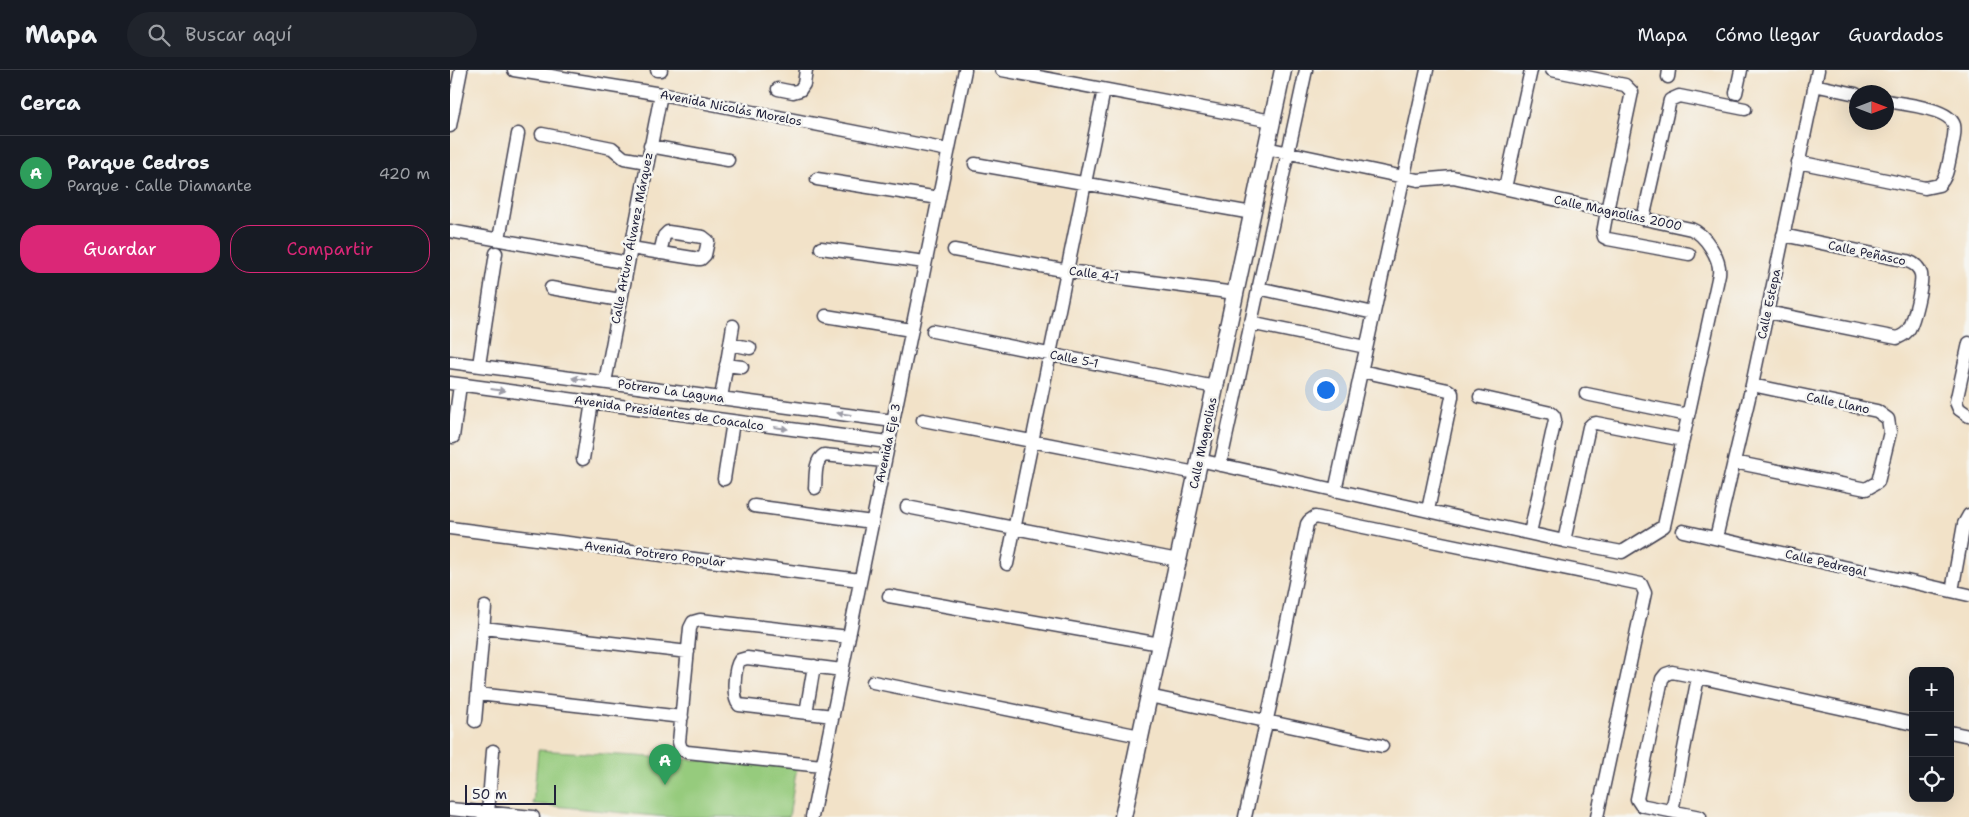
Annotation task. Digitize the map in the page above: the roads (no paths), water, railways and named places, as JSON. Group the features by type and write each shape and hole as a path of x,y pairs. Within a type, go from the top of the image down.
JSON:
{"main road":[{"name":"Calle Magnolias","path":"1123,817 1283,70"}],"street":[{"path":"450,124 461,70"},
{"name":"Avenida Nicolás Morelos","path":"514,70 660,94 948,150"},
{"path":"778,89 793,92 800,90 804,84 806,70"},
{"name":"Avenida Eje 3","path":"812,817 966,70"},
{"path":"1002,70 1272,121"},
{"path":"1220,465 1306,70"},
{"path":"1335,491 1427,70"},
{"path":"1505,188 1531,70"},
{"path":"1552,70 1625,85 1632,92 1603,233 1606,238 1689,254"},
{"path":"1736,93 1742,70"},
{"name":"Calle Estepa","path":"1716,538 1752,385 1818,70"},
{"path":"1814,85 1849,92"},
{"path":"1007,564 1104,90"},
{"name":"Calle Arturo Álvarez Márquez","path":"605,382 660,94"},
{"path":"1643,219 1670,100 1679,96 1745,109"},
{"path":"1798,162 1925,188 1939,185 1947,174 1955,127 1952,120 1940,112 1894,103"},
{"path":"499,239 518,134"},
{"path":"542,134 612,148 624,158 647,162"},
{"path":"650,146 728,160"},
{"name":"Calle Magnolias 2000","path":"1266,148 1424,181 1453,177 1698,232 1703,238 1720,267 1664,526 1622,552 1564,541"},
{"path":"974,164 1252,213"},
{"path":"817,179 939,198"},
{"path":"450,231 628,263"},
{"name":"Calle Peñasco","path":"1767,312 1897,338 1903,335 1912,324 1921,282 1921,275 1918,269 1914,264 1907,261 1783,235"},
{"path":"630,248 660,253"},
{"path":"821,248 925,262"},
{"name":"Calle 4-1","path":"954,250 1068,271 1235,294"},
{"path":"479,365 496,253"},
{"path":"550,288 620,300"},
{"path":"1258,288 1374,313"},
{"path":"826,316 911,330"},
{"path":"1250,323 1366,347"},
{"path":"721,398 733,326"},
{"name":"Calle 5-1","path":"933,331 1215,387"},
{"path":"1964,413 1956,402 1956,395 1969,343"},
{"path":"730,344 750,348"},
{"name":"Potrero La Laguna","path":"450,362 893,420"},
{"path":"726,365 742,367"},
{"path":"1361,371 1448,390 1452,393 1428,510"},
{"path":"453,438 455,384"},
{"name":"Avenida Presidentes de Coacalco","path":"455,384 888,442"},
{"name":"Calle Llano","path":"1734,462 1866,489 1878,482 1890,432 1888,419 1876,411 1752,385"},
{"path":"1586,394 1688,415"},
{"path":"1480,397 1551,413 1554,416 1555,420 1530,533"},
{"path":"583,459 592,402"},
{"path":"923,420 1031,441 1198,467 1220,465 1564,541 1589,427 1592,424 1596,423 1683,440"},
{"path":"724,479 733,422"},
{"path":"815,488 817,463 820,456 884,461"},
{"path":"754,506 872,522"},
{"path":"907,507 1178,560"},
{"path":"1952,591 1964,524 1969,515"},
{"path":"1244,817 1267,721 1307,524 1314,517 1638,582 1644,586 1645,593 1597,817"},
{"name":"Avenida Potrero Popular","path":"450,528 860,580"},
{"name":"Calle Pedregal","path":"1683,531 1969,595"},
{"path":"889,596 1160,644"},
{"path":"475,722 485,607"},
{"path":"822,766 687,752 681,749 679,742 690,628 693,622 700,620 849,637"},
{"path":"484,628 688,652"},
{"path":"833,716 739,705 736,703 734,696 737,666 740,660 747,658 842,670"},
{"path":"806,713 814,666"},
{"path":"1700,817 1641,805 1637,799 1663,676 1672,672 1909,723"},
{"path":"1672,811 1698,677"},
{"path":"873,682 1140,736"},
{"path":"478,694 682,717"},
{"path":"1149,696 1382,746"},
{"path":"1954,733 1969,736"},
{"path":"493,751 495,815"},
{"path":"450,809 495,815 533,817"}],"place":[{"name":"Parque Cedros","path":"665,785"}]}
